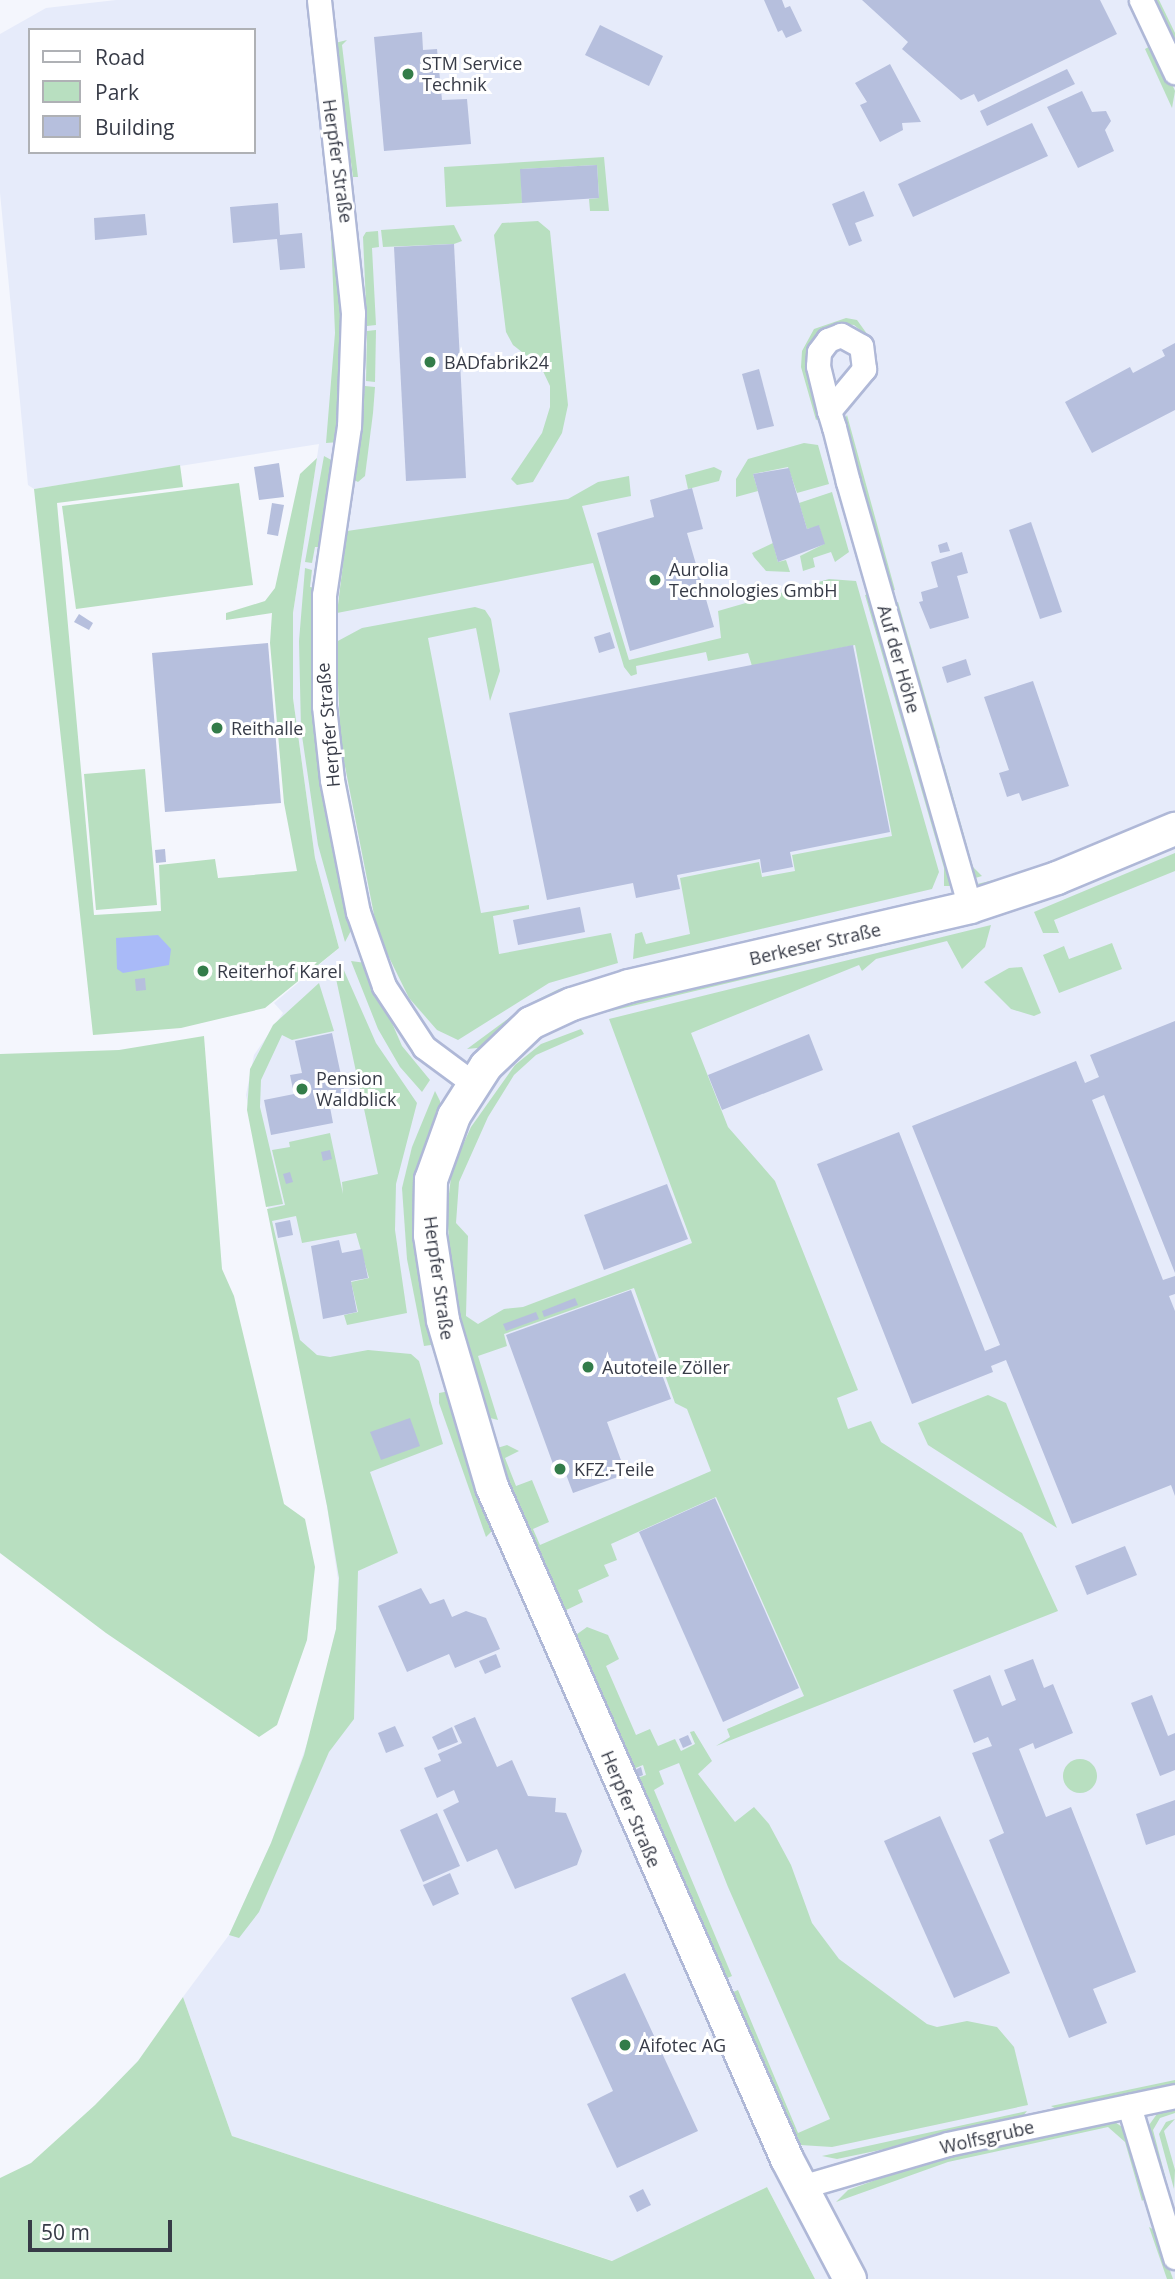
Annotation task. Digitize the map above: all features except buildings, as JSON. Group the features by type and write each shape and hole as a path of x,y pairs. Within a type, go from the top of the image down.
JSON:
{"main road":[{"name":"Berkeser Straße","path":"474,1084 500,1049 531,1023 596,995 970,907 1067,874 1175,828"},
{"name":"Herpfer Straße","path":"474,1084 437,1156 429,1205 443,1320 464,1406 511,1536 801,2187 850,2279"}],"street":[{"name":"Herpfer Straße","path":"319,0 353,313 349,426 324,595 326,742 350,878 375,967 396,1009 424,1047 474,1084"},
{"path":"1141,0 1175,72"},
{"name":"Auf der Höhe","path":"829,411 970,907"},
{"name":"Wolfsgrube","path":"801,2187 948,2144 1175,2096"},
{"path":"1129,2106 1175,2257"}],"shaded area":[{"path":"116,0 1175,0 1175,2279 815,2279 767,2187 613,2261 232,2136 183,1997 229,1935 271,1843 312,1730 336,1629 338,1580 327,1506 246,1095 254,1055 283,1013 274,1003 339,948 315,858 293,698 293,613 319,444 34,489 28,485 0,193 0,34 46,8"}],"green space":[{"path":"1152,0 1159,0 1175,33 1175,49"},
{"path":"347,40 342,45 358,177 353,177 335,43"},
{"path":"1154,44 1175,91 1172,108 1145,49"},
{"path":"604,157 609,211 590,211 589,199 599,198 597,165 521,169 522,203 446,207 444,167"},
{"path":"329,186 343,282 339,442 326,443 335,333"},
{"path":"538,221 550,231 568,405 562,433 533,482 517,485 511,479 542,433 550,407 550,386 541,367 513,345 506,332 494,235 502,223"},
{"path":"454,225 462,241 454,244 383,247 381,230"},
{"path":"378,231 379,247 372,248 376,325 367,326 363,237 366,232"},
{"path":"846,318 857,320 870,338 854,325 843,324 815,336 808,356 821,417 816,420 801,367 802,351 814,329"},
{"path":"376,330 375,382 366,381 367,331"},
{"path":"365,386 375,387 365,476 358,482 354,480"},
{"path":"847,415 895,590 889,592 841,427"},
{"path":"804,443 818,445 829,484 797,493 788,467 753,474 758,491 736,497 736,479 748,459"},
{"path":"324,456 335,462 322,547 315,547 312,563 305,562"},
{"path":"317,458 293,613 293,698 315,858 339,948 265,1008 181,1028 93,1035 34,489 180,465 183,487 57,503 94,915 161,911 159,865 215,859 218,878 297,871 284,803 270,643 272,613 226,620 226,613 265,601 275,588 300,474"},
{"path":"714,467 722,471 719,481 688,489 685,475"},
{"path":"629,476 631,496 582,506 629,660 721,638 718,611 829,579 856,581 939,872 932,889 633,959 635,934 642,932 646,944 690,934 680,878 759,862 762,877 795,871 792,855 892,836 855,645 752,666 748,653 708,661 706,652 636,666 637,674 631,676 624,667 593,563 337,613 347,531 568,499 598,482"},
{"path":"239,483 253,585 76,609 62,506"},
{"path":"832,492 849,552 835,562 831,552 813,558 815,567 803,571 800,556 824,544 819,526 807,529 799,503"},
{"path":"773,543 778,562 786,560 790,572 766,571 754,557 752,553"},
{"path":"305,568 312,570 310,587 317,588 353,927 345,942 318,845 301,729 299,641"},
{"path":"872,593 952,881 951,886 944,886 944,868 865,595"},
{"path":"898,602 940,748 933,750 892,604"},
{"path":"475,607 485,610 491,619 500,671 490,701 476,628 428,638 481,913 529,905 529,909 493,916 499,954 611,933 618,963 549,983 458,1040 437,1030 409,998 378,935 341,746 336,642 362,628"},
{"path":"944,764 973,867 982,876 972,879 938,766"},
{"path":"145,769 157,905 96,910 84,774"},
{"path":"1175,838 1175,847 1040,903 1052,890"},
{"path":"1110,839 1113,846 983,887 977,884 1011,876"},
{"path":"1175,853 1175,871 1054,920 1059,933 1043,933 1034,912"},
{"path":"983,913 988,919 945,931 603,1013 601,1006"},
{"path":"991,925 985,947 962,969 947,941 876,959 862,971 859,965 691,1033 728,1127 775,1181 858,1390 837,1398 848,1429 871,1421 881,1442 1022,1533 1058,1611 716,1746 730,1737 727,1729 804,1696 716,1497 611,1544 617,1560 604,1565 609,1576 578,1590 583,1602 562,1612 494,1449 507,1445 519,1451 505,1458 516,1486 532,1480 549,1522 533,1529 540,1545 711,1471 687,1409 675,1403 634,1288 504,1334 507,1346 478,1356 498,1420 482,1416 451,1272 447,1210 452,1169 471,1127 515,1065 541,1044 581,1029 584,1034 536,1055 514,1075 488,1117 459,1182 456,1223 468,1236 466,1316 478,1324 504,1309 523,1307 692,1243 609,1019"},
{"path":"1112,943 1122,969 1059,993 1043,955 1064,946 1069,959"},
{"path":"351,961 366,963 402,1046 430,1080 422,1092 400,1067 378,1029"},
{"path":"342,966 376,1043 417,1103 396,1184 395,1230 407,1313 347,1325 344,1315 358,1312 351,1282 369,1278 356,1233 302,1243 296,1216 272,1221 300,1340 317,1355 330,1357 368,1350 411,1354 419,1361 443,1444 370,1472 398,1553 358,1571 354,1719 329,1752 259,1912 239,1938 229,1935 271,1843 304,1755 336,1629 339,1578 267,1209 285,1205 272,1150 290,1147 289,1142 330,1133 343,1194 342,1182 378,1174 335,974"},
{"path":"1022,967 1041,1013 1034,1016 1011,1009 984,982 1009,968"},
{"path":"619,972 614,982 531,1011 527,1005 559,989"},
{"path":"319,983 334,1031 292,1040 282,1035 261,1080 260,1107 283,1204 266,1207 247,1110 250,1069 273,1025"},
{"path":"517,1012 522,1017 487,1047 467,1049"},
{"path":"204,1036 222,1269 234,1296 284,1504 305,1519 315,1567 307,1640 277,1725 259,1737 106,1633 0,1553 0,1054 119,1050"},
{"path":"435,1091 440,1101 438,1344 424,1346 407,1259 402,1188 412,1147"},
{"path":"450,1391 497,1526 486,1537 439,1403 439,1393"},
{"path":"988,1395 1006,1403 1057,1528 928,1445 918,1423"},
{"path":"587,1627 608,1635 619,1659 606,1666 636,1735 650,1729 658,1746 675,1739 681,1751 695,1744 690,1732 694,1731 712,1761 698,1774 735,1822 754,1807 769,1824 791,1865 812,1923 839,1959 927,2024 937,2027 967,2021 997,2027 1014,2047 1028,2105 832,2147 800,2145 731,1993 738,1990 798,2133 830,2119 728,1887 679,1763 659,1771 664,1784 654,1790 732,1976 725,1979 635,1779 646,1775 643,1765 631,1770 573,1637"},
{"path":"1080,1759 1092,1764 1097,1776 1092,1788 1080,1793 1068,1788 1063,1776 1068,1764"},
{"path":"183,1997 232,2136 612,2261 767,2187 815,2279 0,2279 0,2178 31,2163 95,2105 138,2061"},
{"path":"1175,2080 1175,2088 1058,2110 1051,2106"},
{"path":"1175,2106 1175,2113 1160,2118 1153,2130 1169,2191 1164,2192 1147,2128 1159,2111"},
{"path":"1027,2111 1019,2121 837,2159 822,2156"},
{"path":"1175,2119 1164,2131 1175,2170 1174,2189 1159,2134 1166,2122"},
{"path":"1112,2120 1125,2129 1147,2196 1142,2201 1125,2142 1108,2127 948,2162 836,2202 848,2190 939,2157"},
{"path":"1149,2227 1156,2231 1173,2279 1167,2279"}],"water":[{"path":"158,935 171,949 169,965 123,973 117,969 116,938"}],"place":[{"name":"STM Service Technik","path":"408,74"},
{"name":"BADfabrik24","path":"430,362"},
{"name":"Aurolia Technologies GmbH","path":"655,580"},
{"name":"Reithalle","path":"217,728"},
{"name":"Reiterhof Karel","path":"203,971"},
{"name":"Pension Waldblick","path":"302,1089"},
{"name":"Autoteile Zöller","path":"588,1367"},
{"name":"KFZ.-Teile","path":"560,1469"},
{"name":"Aifotec AG","path":"625,2045"}]}
